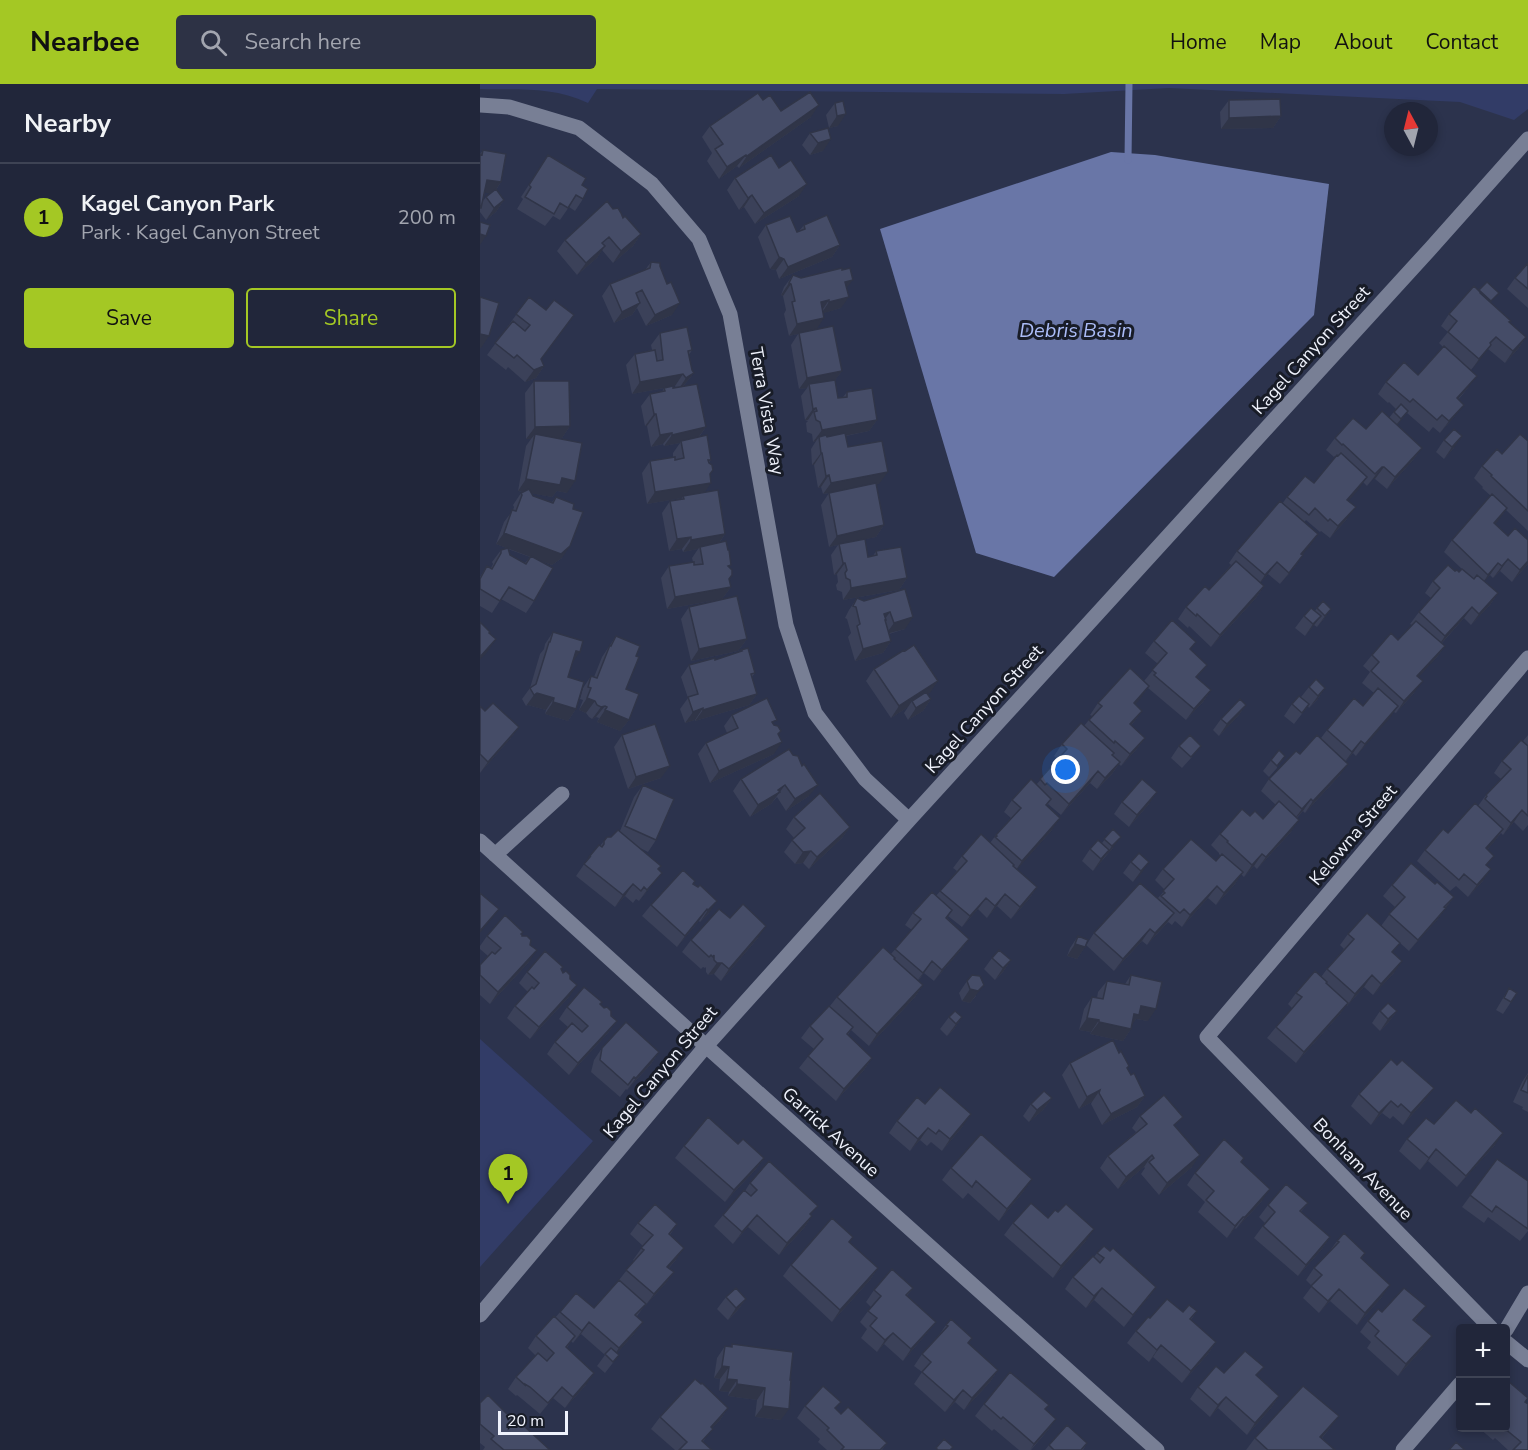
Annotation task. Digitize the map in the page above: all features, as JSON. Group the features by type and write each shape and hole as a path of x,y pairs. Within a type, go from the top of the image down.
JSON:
{"street":[{"name":"Terra Vista Way","path":"480,105 508,107 579,128 652,184 699,239 730,314 786,625 815,712 865,779 909,820"},
{"name":"Kagel Canyon Street","path":"480,1315 706,1046 1528,139"},
{"name":"Kelowna Street","path":"1207,1037 1528,658"},
{"path":"495,855 562,794"},
{"name":"Garrick Avenue","path":"480,841 1157,1450"},
{"name":"Bonham Avenue","path":"1207,1037 1486,1324"},
{"path":"1510,1324 1528,1293"},
{"path":"1510,1345 1528,1360"},
{"path":"1403,1450 1456,1390"}],"shaded area":[{"path":"480,84 1528,84 1528,109 1514,120 1460,102 1169,88 1064,94 597,89 588,103 548,91 480,89"},
{"path":"480,1039 593,1141 480,1267"}],"water":[{"name":"Debris Basin","path":"1111,152 1155,155 1329,184 1314,315 1054,577 976,553 880,229"}],"building":[{"path":"810,92 819,105 747,156 727,167 715,149 723,144 710,126 758,93 763,100 770,95 781,111"},
{"path":"1280,99 1281,116 1229,118 1229,100"},
{"path":"843,101 846,114 837,116 835,103"},
{"path":"828,128 831,139 818,143 810,133"},
{"path":"483,150 506,154 501,182 487,180 480,208 480,154 482,155"},
{"path":"548,155 586,178 582,185 588,189 583,199 576,195 568,208 560,203 554,214 525,197 531,187 529,185"},
{"path":"771,155 779,168 791,160 807,184 764,213 752,195 748,198 735,178"},
{"path":"496,189 504,200 494,208 486,197"},
{"path":"607,201 613,209 618,208 623,218 625,216 641,234 621,251 609,237 602,243 605,246 586,263 565,240"},
{"path":"827,215 840,245 788,267 784,259 779,257 766,225 790,216 797,232 805,229 804,225"},
{"path":"480,222 490,225 486,236 480,234"},
{"path":"651,262 660,263 667,284 671,282 680,303 655,315 642,290 636,293 640,303 622,312 610,284 650,268"},
{"path":"1528,263 1528,289 1515,278"},
{"path":"842,268 842,270 850,268 853,280 845,282 849,297 821,302 824,318 797,324 792,302 795,301 789,283 793,275 801,278"},
{"path":"1487,282 1499,293 1491,301 1479,290"},
{"path":"1474,286 1526,337 1513,351 1496,337 1479,359 1448,332 1457,321 1449,314"},
{"path":"480,297 499,303 489,336 480,334"},
{"path":"529,297 546,310 554,300 574,315 541,359 544,366 534,370 517,355 514,358 495,343 513,321 525,331 530,325 516,314"},
{"path":"833,326 842,371 807,378 799,333"},
{"path":"687,327 692,350 688,351 694,373 686,378 683,374 640,382 635,354 655,350 657,361 663,360 660,333"},
{"path":"1444,346 1477,376 1457,398 1464,405 1449,421 1442,415 1437,420 1413,399 1410,402 1386,382 1404,362 1418,375"},
{"path":"835,380 838,398 847,397 847,392 872,388 877,420 822,430 820,422 816,420 814,412 817,411 816,408 813,409 809,384"},
{"path":"534,381 569,381 570,426 535,427"},
{"path":"697,384 706,427 672,435 672,433 660,435 650,394 665,391 664,388 673,386 673,388"},
{"path":"1401,404 1408,411 1401,419 1394,412"},
{"path":"1382,411 1422,448 1395,477 1384,467 1375,474 1335,438 1353,418 1366,429"},
{"path":"1454,429 1462,436 1452,447 1444,440"},
{"path":"845,433 848,447 882,441 888,472 831,483 829,475 826,476 819,437"},
{"path":"535,434 582,443 575,481 562,478 560,485 526,479"},
{"path":"1520,434 1528,441 1528,511 1482,466 1497,449 1502,454"},
{"path":"707,435 711,460 708,460 713,470 710,474 711,483 655,492 650,461 684,458 681,441"},
{"path":"1341,453 1367,477 1347,500 1356,507 1338,526 1330,519 1328,521 1315,508 1309,515 1287,497 1305,476 1314,483"},
{"path":"876,483 884,525 837,536 829,493"},
{"path":"529,489 533,496 553,503 556,497 574,504 573,509 583,512 570,546 561,554 504,533 512,510 516,511 521,493"},
{"path":"718,490 725,534 691,540 691,537 677,539 670,501 684,499 683,496"},
{"path":"1492,494 1507,508 1494,523 1508,536 1515,528 1528,540 1528,561 1520,570 1508,559 1502,566 1498,563 1488,575 1452,540"},
{"path":"1280,501 1318,534 1289,573 1277,562 1265,575 1237,551"},
{"path":"865,539 868,557 877,555 876,551 901,547 907,578 851,588 850,580 846,578 847,570 839,544"},
{"path":"726,541 731,565 728,566 732,570 729,579 731,587 675,597 669,566 694,562 694,565 703,564 700,547"},
{"path":"508,548 510,555 526,564 531,556 553,568 534,601 509,587 500,601 480,589 480,579 487,566 492,569 501,550"},
{"path":"1236,561 1264,586 1220,635 1186,607 1205,586 1209,590"},
{"path":"1448,565 1455,571 1459,572 1462,569 1474,579 1477,575 1498,593 1479,614 1472,607 1445,636 1419,612 1440,588 1433,581"},
{"path":"905,589 913,617 894,623 890,612 884,614 891,641 863,649 857,626 860,624 856,607 853,606 857,598 864,601"},
{"path":"737,596 747,639 699,649 689,607"},
{"path":"1323,601 1331,609 1325,616 1317,608"},
{"path":"1311,608 1321,616 1313,624 1304,616"},
{"path":"1172,620 1196,642 1190,649 1207,665 1196,677 1211,690 1194,709 1154,675 1156,673 1152,670 1167,653 1154,641"},
{"path":"1416,621 1445,646 1417,676 1423,681 1404,701 1371,671 1379,662 1372,655 1391,633 1398,640"},
{"path":"480,622 496,639 480,657"},
{"path":"553,632 583,641 580,652 576,651 568,677 584,682 576,709 553,702 554,698 537,693 534,695 530,688 536,684"},
{"path":"616,636 640,646 636,656 639,657 626,689 639,694 629,720 605,710 607,707 601,707 595,701 587,698 591,688 588,687 591,676 597,678"},
{"path":"914,645 938,681 899,706 874,669"},
{"path":"748,648 755,673 751,674 757,694 693,712 688,697 698,694 689,665 715,658 715,660"},
{"path":"1130,668 1149,686 1134,703 1142,711 1130,724 1145,738 1130,754 1089,720 1102,706 1098,703"},
{"path":"1316,679 1325,688 1318,696 1309,687"},
{"path":"1378,688 1398,706 1365,744 1361,741 1352,752 1327,730 1354,698 1363,706"},
{"path":"926,692 931,699 916,708 912,701"},
{"path":"1299,696 1309,704 1302,713 1292,704"},
{"path":"767,698 777,720 772,722 781,731 778,734 782,742 719,771 706,743 738,728 732,715"},
{"path":"1240,699 1246,705 1227,724 1221,719"},
{"path":"493,703 519,727 488,762 480,754 480,706 485,711"},
{"path":"1081,723 1114,753 1112,755 1120,762 1105,778 1098,771 1069,804 1040,779 1067,749 1062,744"},
{"path":"655,724 670,766 636,777 622,735"},
{"path":"1190,735 1201,746 1191,757 1179,746"},
{"path":"1317,735 1348,764 1313,801 1311,799 1302,809 1269,779 1296,751 1300,754"},
{"path":"1521,740 1528,746 1528,816 1522,810 1511,823 1485,799 1486,795 1511,769 1502,761"},
{"path":"789,749 793,755 798,756 802,766 804,764 818,785 795,799 785,785 778,790 780,792 758,805 741,779"},
{"path":"1279,750 1285,756 1277,766 1271,760"},
{"path":"1031,779 1051,799 1046,805 1060,818 1022,861 995,837 1021,808 1012,800"},
{"path":"1142,779 1157,792 1137,815 1122,802"},
{"path":"643,785 674,799 656,840 625,826"},
{"path":"820,793 850,827 817,857 811,851 803,852 792,840 805,828 794,817"},
{"path":"1279,801 1299,820 1266,857 1262,854 1252,865 1220,834 1242,809 1250,816 1255,811 1263,819"},
{"path":"1475,803 1503,829 1486,848 1494,856 1486,865 1491,869 1477,885 1464,874 1459,880 1425,850 1443,829 1448,833"},
{"path":"1113,829 1121,837 1112,846 1104,839"},
{"path":"618,830 661,866 658,869 662,873 647,890 644,887 641,891 633,884 623,895 584,864 599,845 602,847 607,837 611,837"},
{"path":"981,834 1037,887 1020,907 1005,894 995,906 986,898 970,916 940,891 967,861 962,856"},
{"path":"1191,839 1216,861 1222,854 1243,872 1224,893 1217,886 1190,915 1184,909 1180,913 1161,896 1174,879 1163,869"},
{"path":"1098,840 1109,850 1101,859 1090,849"},
{"path":"1139,853 1149,862 1141,871 1131,862"},
{"path":"1411,863 1454,897 1418,940 1389,914 1405,897 1392,885"},
{"path":"683,870 695,881 693,884 698,887 700,885 717,901 707,909 685,936 651,905"},
{"path":"1140,883 1174,913 1155,933 1150,929 1123,959 1094,933"},
{"path":"932,892 952,910 946,918 969,939 942,970 932,961 923,973 895,949 921,919 913,913"},
{"path":"480,893 499,909 480,931"},
{"path":"743,904 766,926 729,969 722,963 717,963 714,955 709,957 691,940 719,909 730,918"},
{"path":"1367,913 1400,943 1392,952 1402,961 1381,984 1372,975 1355,994 1327,969 1354,939 1348,934"},
{"path":"505,915 523,932 522,936 527,936 531,940 530,945 537,950 498,992 480,975 480,965 492,952 495,954 501,948 487,936"},
{"path":"1078,936 1088,940 1085,947 1075,944"},
{"path":"883,947 923,985 877,1034 837,997"},
{"path":"999,950 1011,960 1003,968 992,958"},
{"path":"545,951 563,967 561,969 563,973 566,971 577,985 539,1027 515,1006 532,987 534,989 539,983 527,972"},
{"path":"1315,971 1348,1003 1304,1052 1276,1027 1302,997 1296,993"},
{"path":"972,975 980,976 984,985 978,991 970,989 967,981"},
{"path":"1131,975 1162,982 1156,1009 1141,1006 1139,1015 1134,1014 1131,1029 1087,1018 1092,997 1103,999 1107,981 1129,985"},
{"path":"584,987 602,1002 600,1004 604,1008 607,1007 611,1011 611,1016 617,1021 578,1063 555,1042 572,1023 582,1032 588,1026 567,1007"},
{"path":"1509,988 1517,993 1511,1002 1504,998"},
{"path":"1388,1003 1397,1011 1388,1019 1380,1011"},
{"path":"829,1006 853,1027 847,1034 872,1058 844,1089 808,1056 823,1039 810,1026"},
{"path":"955,1011 962,1017 956,1024 949,1017"},
{"path":"626,1022 659,1052 628,1085 600,1060 602,1048"},
{"path":"1113,1040 1129,1066 1127,1068 1131,1075 1134,1073 1145,1096 1111,1114 1099,1093 1100,1090 1087,1097 1070,1063"},
{"path":"1391,1059 1397,1065 1402,1060 1434,1088 1411,1113 1401,1104 1398,1107 1391,1101 1379,1113 1359,1094"},
{"path":"1528,1075 1528,1093 1521,1090"},
{"path":"940,1087 971,1114 950,1139 939,1130 936,1134 928,1128 918,1139 897,1121 917,1097 925,1104"},
{"path":"1044,1091 1052,1098 1037,1110 1031,1104"},
{"path":"1164,1095 1183,1117 1174,1125 1200,1155 1167,1183 1149,1162 1154,1158 1152,1155 1126,1177 1108,1156 1147,1124 1140,1116"},
{"path":"1456,1100 1471,1113 1475,1108 1503,1133 1466,1176 1436,1149 1429,1158 1407,1139 1426,1118 1434,1124"},
{"path":"708,1117 738,1144 743,1139 764,1158 734,1190 684,1146"},
{"path":"981,1134 1032,1179 1007,1209 976,1181 972,1187 951,1168"},
{"path":"1224,1139 1244,1158 1241,1162 1270,1189 1235,1226 1206,1200 1214,1191 1195,1173"},
{"path":"1497,1159 1528,1181 1528,1229 1496,1206 1492,1212 1470,1195"},
{"path":"769,1161 818,1206 810,1214 812,1216 787,1243 757,1215 742,1232 723,1215 744,1190 751,1196 757,1190 750,1183"},
{"path":"1286,1184 1308,1203 1300,1211 1330,1237 1306,1265 1263,1226 1275,1212 1268,1205"},
{"path":"1031,1203 1048,1218 1055,1210 1058,1212 1066,1204 1094,1229 1061,1266 1013,1223"},
{"path":"655,1204 677,1224 669,1234 684,1248 667,1267 674,1272 654,1294 626,1270 644,1250 641,1248 653,1235 638,1223"},
{"path":"832,1218 853,1237 849,1242 878,1268 840,1310 791,1265"},
{"path":"1344,1233 1365,1253 1361,1258 1390,1285 1365,1313 1339,1289 1328,1301 1311,1286 1322,1275 1314,1268 1339,1242 1337,1241"},
{"path":"1104,1246 1110,1251 1113,1248 1156,1287 1133,1315 1102,1288 1094,1296 1073,1277 1093,1256 1100,1263 1104,1258 1097,1253"},
{"path":"892,1269 913,1288 906,1295 936,1322 911,1349 893,1333 885,1340 870,1326 877,1318 868,1311 881,1296 874,1290"},
{"path":"619,1280 646,1304 635,1315 643,1322 619,1348 589,1322 582,1331 560,1312 576,1293 594,1308"},
{"path":"736,1288 746,1299 736,1308 726,1297"},
{"path":"1404,1288 1426,1306 1413,1320 1432,1336 1406,1364 1375,1336 1379,1331 1368,1321 1378,1309 1382,1312"},
{"path":"1167,1299 1183,1312 1189,1305 1197,1311 1190,1319 1216,1342 1191,1371 1161,1345 1157,1350 1136,1331"},
{"path":"554,1316 575,1336 566,1347 594,1373 573,1397 562,1387 548,1403 516,1377 538,1353 547,1361 554,1353 536,1336"},
{"path":"951,1319 972,1338 968,1343 998,1370 972,1398 963,1390 954,1400 922,1372 931,1362 922,1354 948,1326 946,1325"},
{"path":"732,1344 793,1352 789,1409 763,1406 765,1388 737,1384 737,1380 727,1379 729,1367 722,1366 725,1346 732,1347"},
{"path":"611,1348 619,1355 613,1362 605,1354"},
{"path":"1245,1351 1264,1367 1256,1375 1279,1396 1255,1423 1226,1397 1218,1405 1198,1387 1216,1366 1224,1373"},
{"path":"1010,1372 1049,1405 1045,1409 1056,1419 1034,1444 984,1404"},
{"path":"695,1379 728,1408 702,1441 712,1450 679,1450 687,1442 660,1417"},
{"path":"1510,1383 1528,1398 1525,1402 1528,1404 1528,1450 1513,1450 1521,1442 1509,1432"},
{"path":"823,1386 841,1402 835,1408 841,1414 848,1407 887,1443 880,1450 841,1450 844,1447 827,1430 829,1428 805,1406"},
{"path":"1303,1386 1339,1416 1320,1437 1335,1450 1268,1450 1255,1438"},
{"path":"488,1395 510,1417 512,1415 550,1450 504,1450 491,1439 494,1436 480,1424 480,1403"},
{"path":"1067,1425 1087,1443 1081,1450 1054,1450 1049,1445"},
{"path":"944,1439 953,1447 950,1450 938,1450 936,1448"},
{"path":"1456,1442 1465,1450 1449,1450"}],"waterway":[{"path":"1128,160 1129,84"}],"place":[{"name":"Kagel Canyon Park","path":"508,1204"}]}
